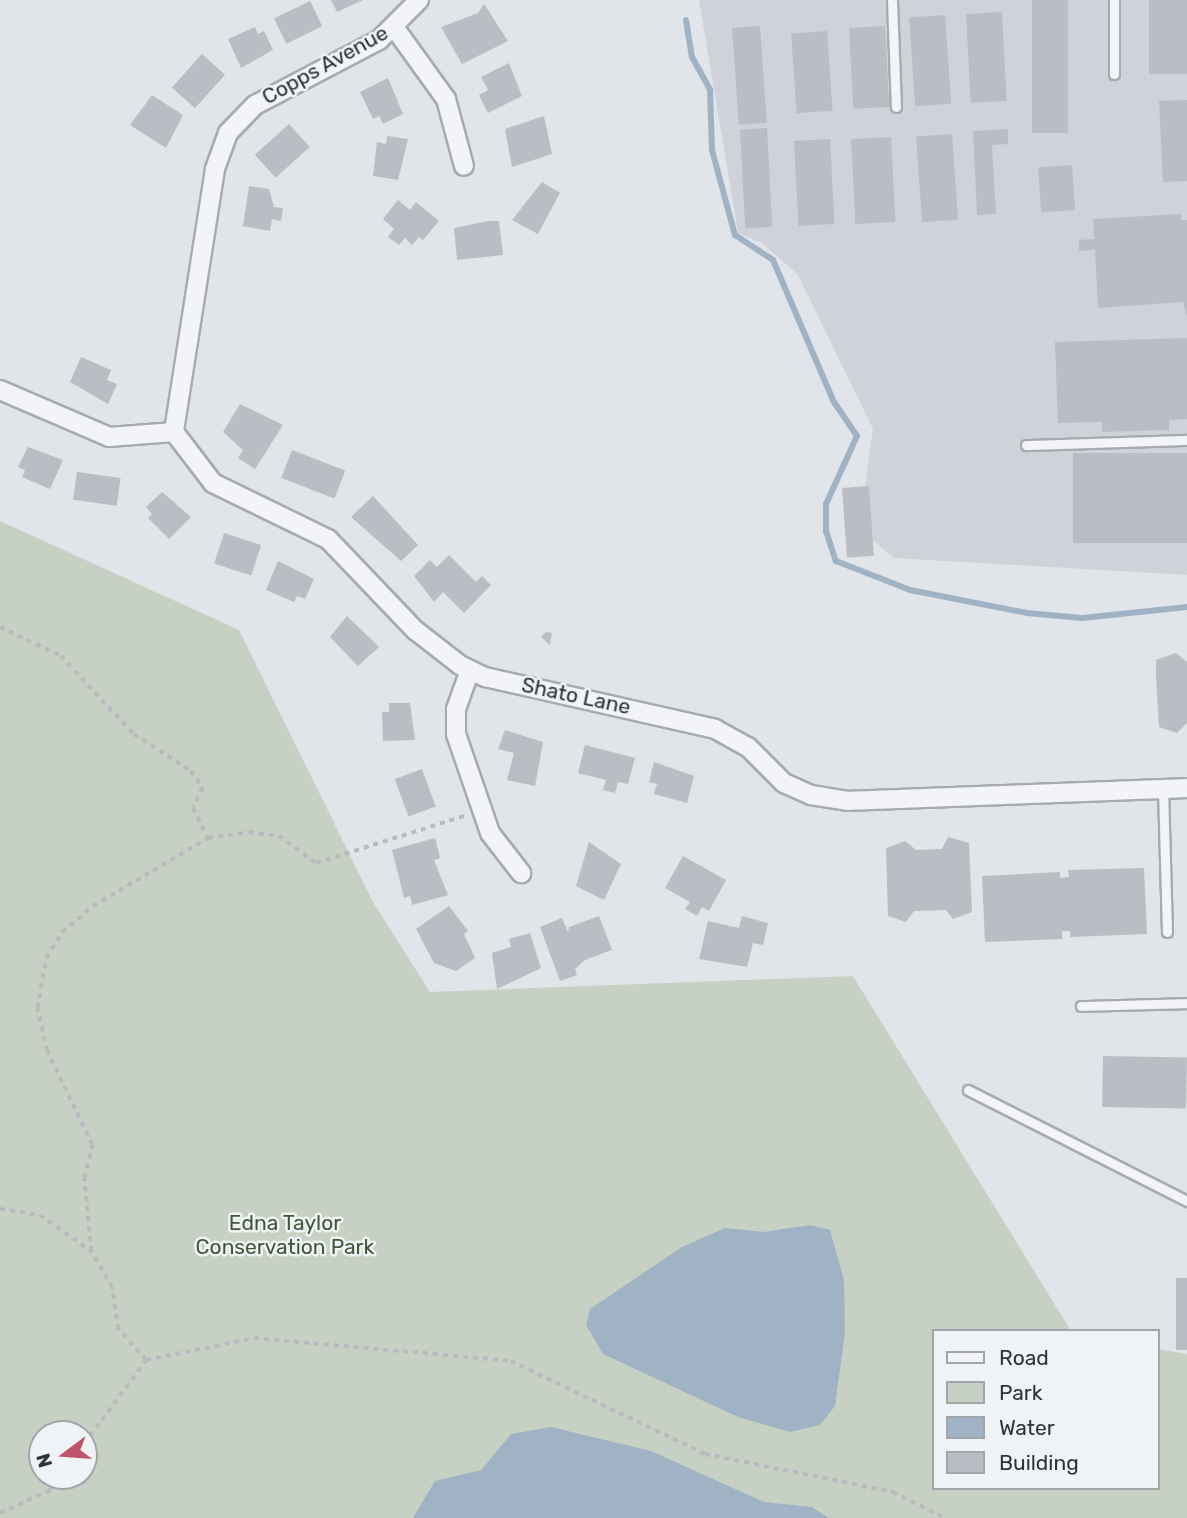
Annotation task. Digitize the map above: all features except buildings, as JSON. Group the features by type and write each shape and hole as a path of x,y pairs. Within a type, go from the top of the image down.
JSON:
{"street":[{"name":"Copps Avenue","path":"174,432 215,169 236,121 278,91 394,27 419,0"},
{"path":"394,27 446,99 464,166"},
{"path":"0,390 109,437 174,432"},
{"name":"Shato Lane","path":"174,432 214,483 328,539 415,630 470,670 715,729 748,747 784,783 827,799 1187,789"},
{"path":"470,670 456,709 456,734 481,810 496,845 521,873"}],"lane":[{"path":"892,0 895,107"},
{"path":"1114,0 1114,75"},
{"path":"1026,445 1187,440"},
{"path":"1163,789 1167,932"},
{"path":"1082,1006 1187,1003"},
{"path":"968,1090 1187,1200"}],"path":[{"path":"0,627 61,656 134,734 191,771 203,788 193,808 208,838"},
{"path":"146,1360 118,1329 112,1288 91,1251 84,1178 92,1144 47,1051 37,1008 46,958 62,932 93,906 208,838 249,832 279,836 316,863 481,810"},
{"path":"0,1209 40,1215 91,1251"},
{"path":"98,1425 146,1360 254,1338 511,1361 705,1454 893,1492 945,1518"},
{"path":"0,1513 50,1490"}],"shaded area":[{"path":"699,0 1187,0 1187,575 894,558 859,529 873,429 798,275 762,243 738,233"}],"green space":[{"name":"Edna Taylor Conservation Park","path":"0,521 239,630 373,902 430,992 853,976 1070,1329 932,1329 932,1490 1159,1490 1159,1349 1187,1354 1187,1518 0,1518"}],"water":[{"path":"810,1225 830,1230 844,1280 845,1332 835,1406 820,1425 790,1432 738,1417 603,1354 586,1325 590,1309 682,1247 725,1228 764,1232"},
{"path":"551,1427 651,1451 764,1502 812,1507 829,1518 413,1518 435,1481 481,1470 511,1434"}],"waterway":[{"path":"686,20 692,57 710,90 712,150 735,235 773,260 834,402 857,436 826,504 826,531 836,561 910,590 1027,613 1082,618 1187,607"}]}
